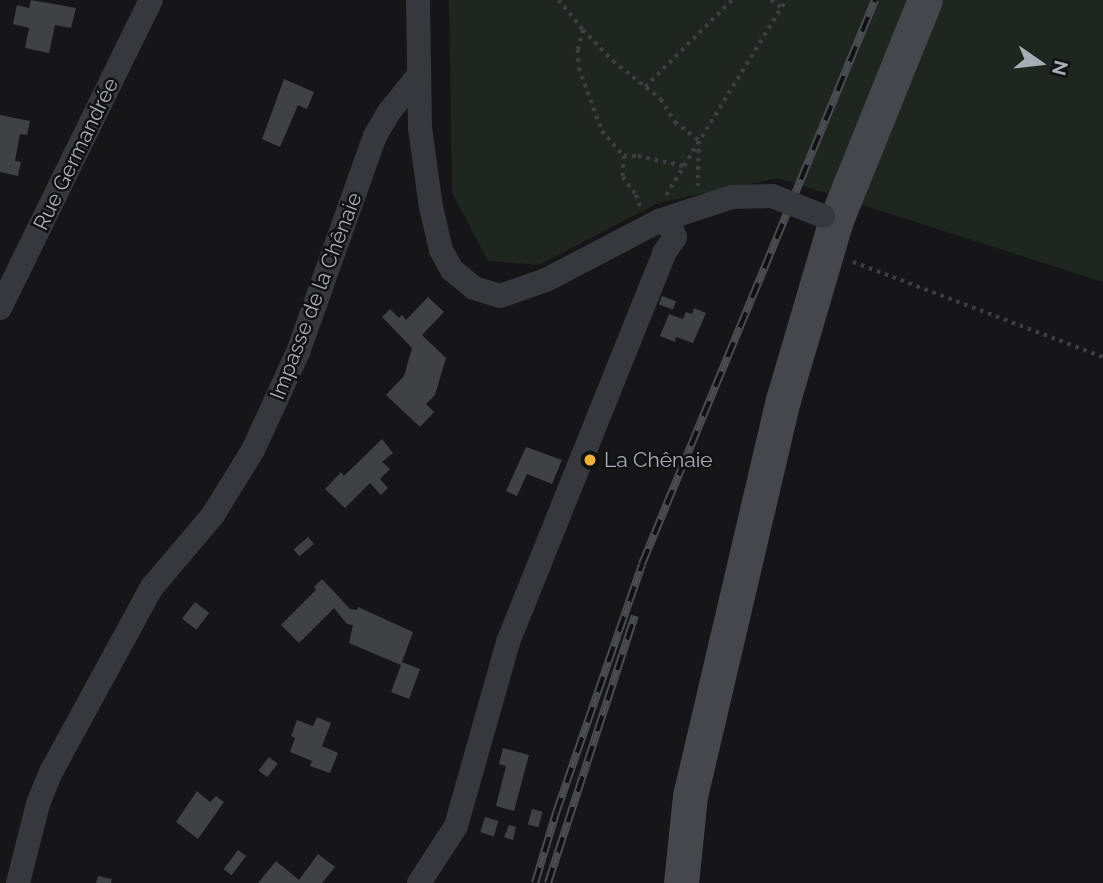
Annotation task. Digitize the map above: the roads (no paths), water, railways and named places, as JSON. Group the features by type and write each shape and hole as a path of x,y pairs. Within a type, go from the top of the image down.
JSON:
{"main road":[{"path":"681,883 690,796 783,400 828,229 925,0"}],"street":[{"name":"Rue Germandrée","path":"0,308 151,0"},
{"path":"418,0 418,76 425,174 441,250 452,270 474,288 500,296 546,280 696,209 732,197 772,196 828,229"},
{"name":"Impasse de la Chênaie","path":"18,883 38,804 51,772 152,587 213,515 253,450 298,352 376,136 389,112 418,76"},
{"path":"651,285 649,253 644,242 653,230"},
{"path":"419,883 456,826 508,642 664,253 653,230"}],"railway":[{"path":"535,883 556,813 642,564 875,0"},
{"path":"548,883 635,616"}],"place":[{"name":"La Chênaie","path":"590,460"}]}
